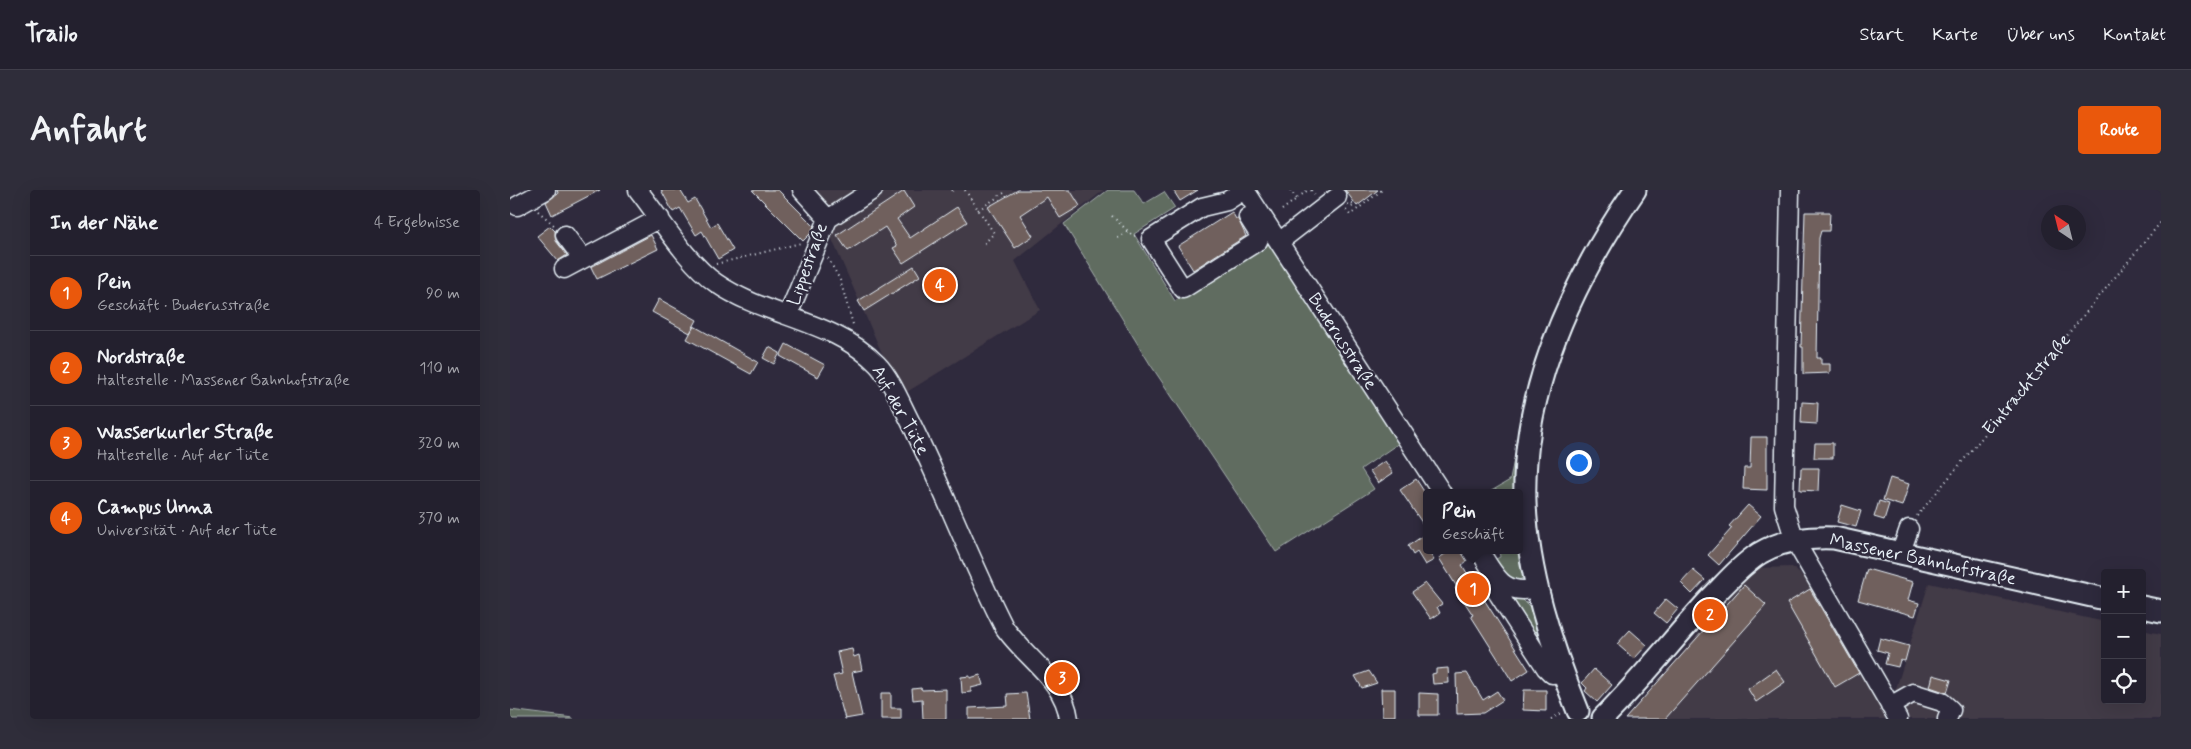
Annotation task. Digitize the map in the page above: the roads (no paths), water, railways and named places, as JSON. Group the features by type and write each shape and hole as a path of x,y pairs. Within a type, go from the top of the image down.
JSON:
{"main road":[{"path":"1604,718 1591,710 1573,715 1564,673 1537,588 1528,539 1525,502 1526,462 1532,417 1542,376 1556,336 1583,275 1635,190"},
{"name":"Massener Bahnhofstraße","path":"1604,718 1703,607 1744,565 1773,546 1814,537 1834,538 2101,598"},
{"path":"2146,608 2161,611"}],"street":[{"path":"525,203 546,190"},
{"name":"Auf der Tüte","path":"638,190 699,268 715,282 734,294 842,338 879,365 925,452 1004,626 1017,644 1055,684 1065,701 1069,719"},
{"name":"Lippestraße","path":"788,315 828,219 802,190"},
{"path":"828,219 873,190"},
{"path":"1790,190 1784,506 1795,541 1894,713 1913,693 1942,702 1951,710 1947,719"},
{"path":"1241,192 1260,236 1258,241 1183,289 1151,239 1202,207 1227,201 1241,192"},
{"name":"Buderusstraße","path":"1241,192 1279,242 1439,489"},
{"path":"1279,242 1336,197"},
{"path":"565,235 575,267 660,218"},
{"path":"1900,552 1909,529"},
{"path":"1482,554 1498,580 1506,587 1527,591 1537,588"},
{"path":"1498,580 1497,592 1546,668 1552,674 1564,673"}],"place":[{"name":"Campus Unna","path":"940,285"},
{"name":"Pein","path":"1473,589"},
{"name":"Nordstraße","path":"1710,615"},
{"name":"Wasserkurler Straße","path":"1062,678"}]}
